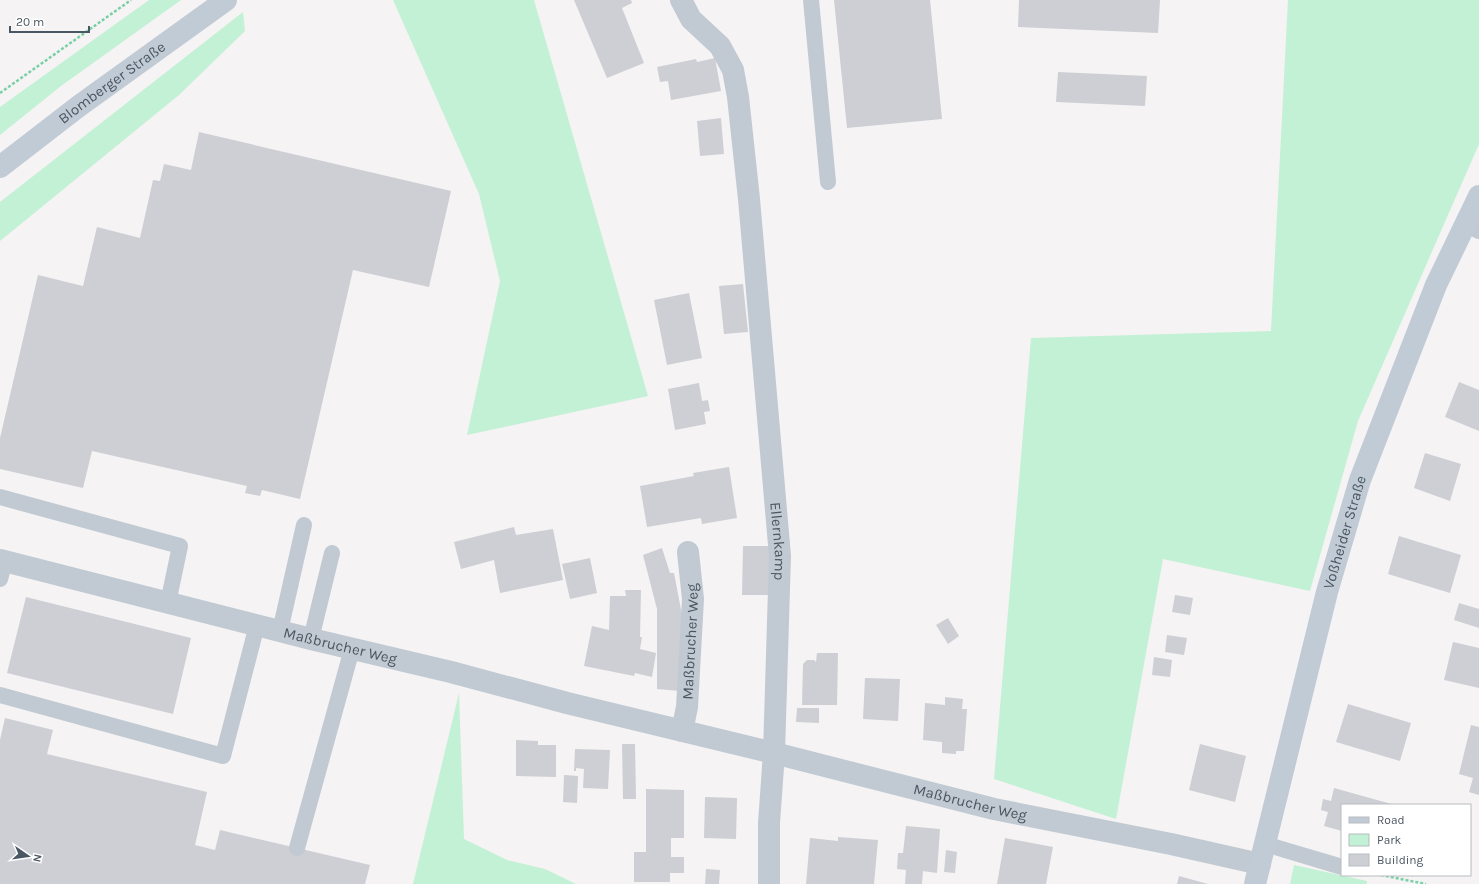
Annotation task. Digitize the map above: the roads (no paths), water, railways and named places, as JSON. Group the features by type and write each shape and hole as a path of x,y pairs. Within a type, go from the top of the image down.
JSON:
{"street":[{"name":"Blomberger Straße","path":"0,167 79,106 226,0"},
{"name":"Ellernkamp","path":"680,0 691,19 720,46 733,70 738,97 749,198 780,556 774,753 769,823 769,884"},
{"name":"Voßheider Straße","path":"1260,864 1327,592 1360,480 1436,284 1472,228 1479,196"},
{"name":"Maßbrucher Weg","path":"682,731 687,707 693,599 688,552"},
{"name":"Maßbrucher Weg","path":"2,566 168,602 994,809 1171,844 1260,864"}],"lane":[{"path":"811,0 828,182"},
{"path":"0,497 180,546 168,602"},
{"path":"280,631 304,526"},
{"path":"311,639 332,553"},
{"path":"0,695 223,756 257,625"},
{"path":"297,848 352,649"},
{"path":"1260,864 1341,867"}]}
